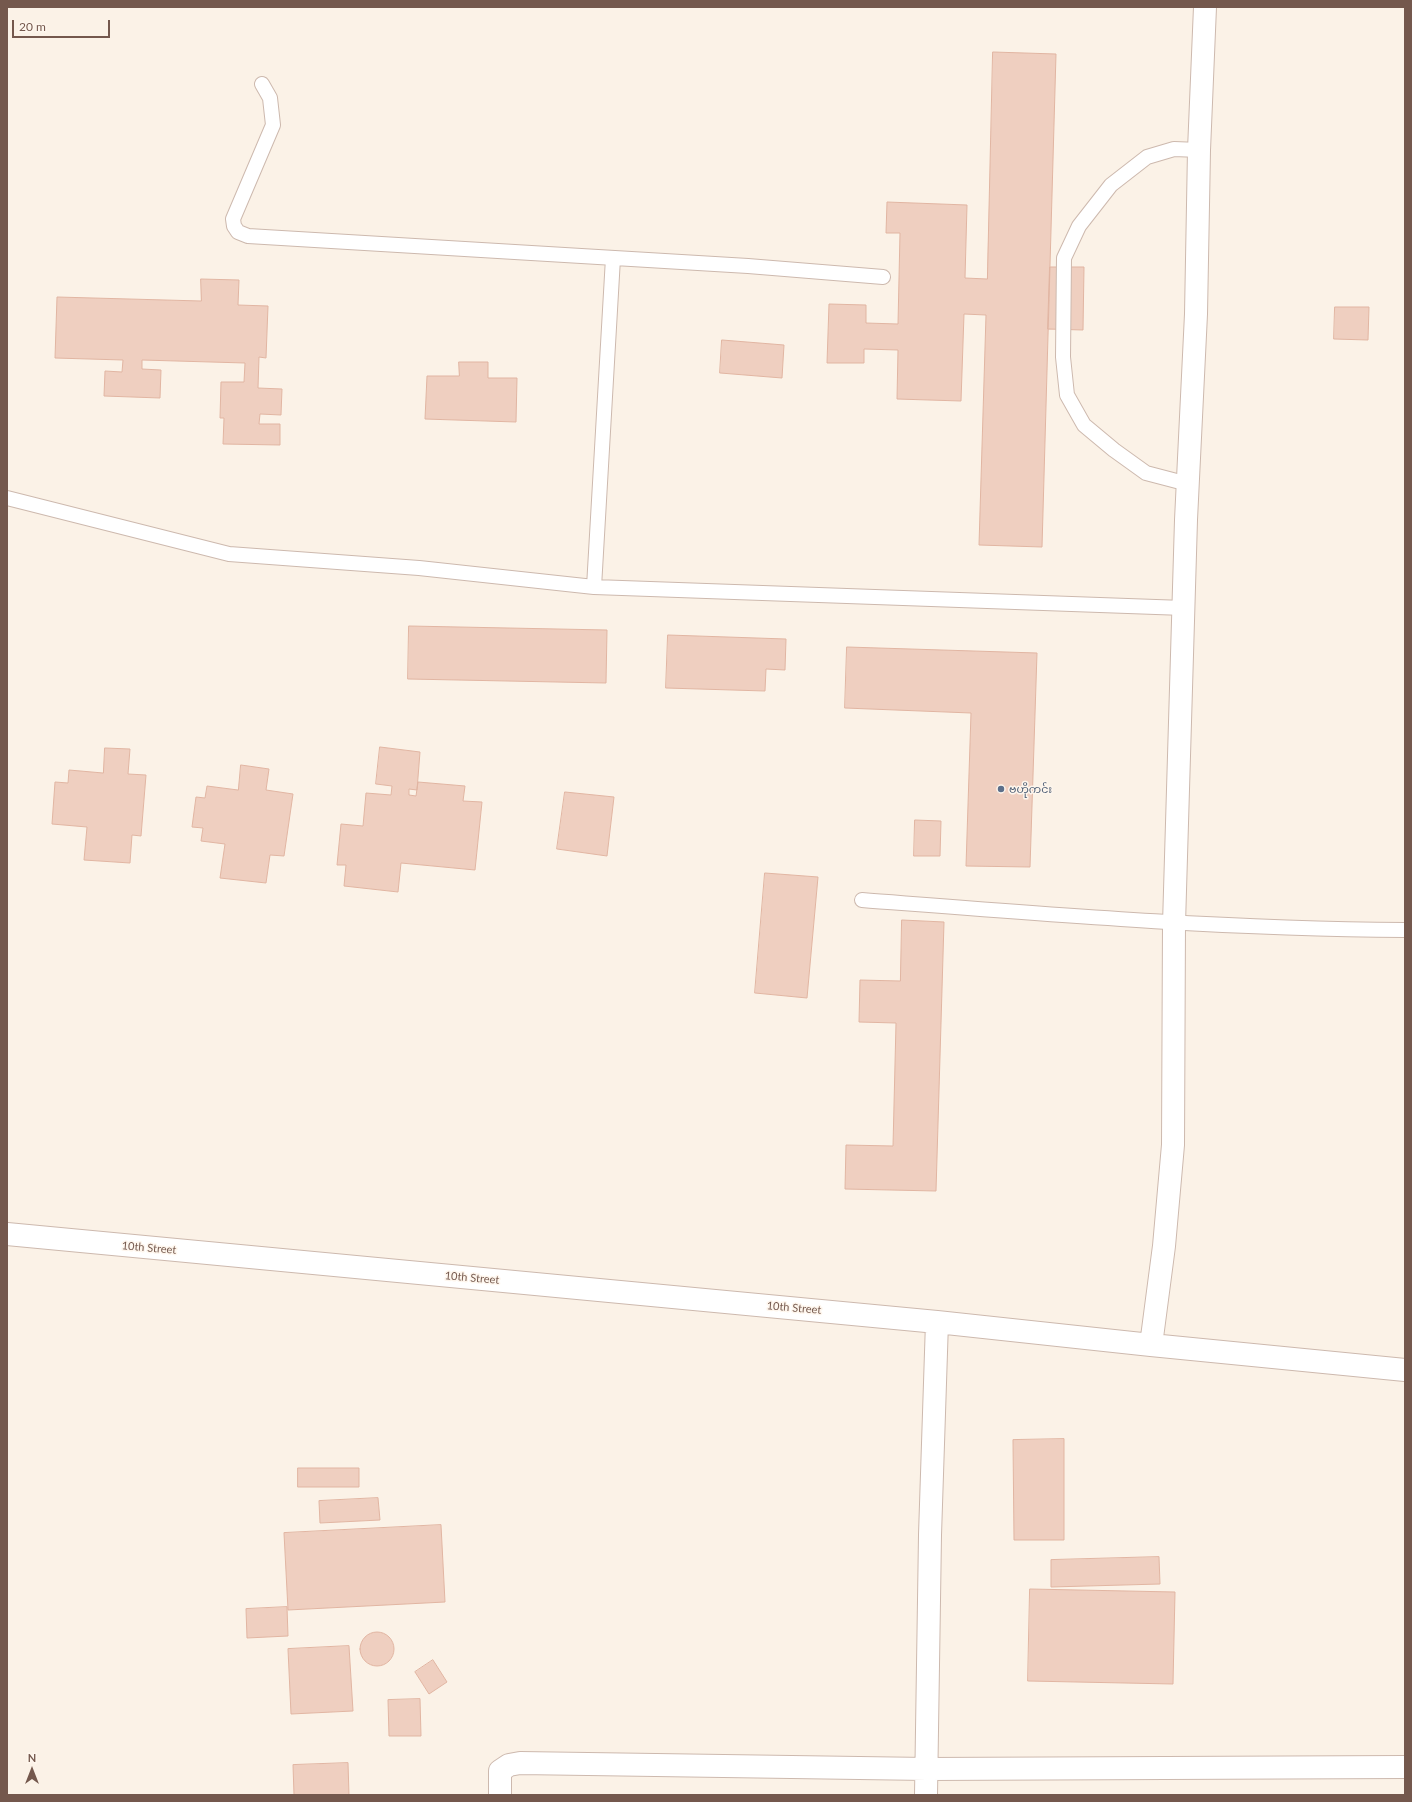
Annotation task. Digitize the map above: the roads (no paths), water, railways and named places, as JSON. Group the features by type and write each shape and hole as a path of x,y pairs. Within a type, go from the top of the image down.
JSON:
{"street":[{"path":"1152,1345 1164,1246 1173,1145 1174,924 1188,484 1196,314 1199,150 1205,7"},
{"name":"10th Street","path":"7,1234 937,1322 1405,1370"},
{"path":"926,1795 930,1535 937,1322"},
{"path":"500,1795 500,1770 509,1765 520,1763 926,1770 1405,1767"}],"lane":[{"path":"262,84 270,98 273,125 233,219 234,226 238,232 248,236 613,258 883,277"},
{"path":"1188,484 1146,474 1084,425 1067,395 1063,357 1064,258 1079,226 1111,185 1147,156 1174,149 1199,150"},
{"path":"594,586 613,258"},
{"path":"7,498 229,554 419,568 594,586 1184,608"},
{"path":"862,900 1174,924 1309,930 1405,930"}],"place":[{"name":"ဗဟိုကင်း","path":"1001,789"}]}
